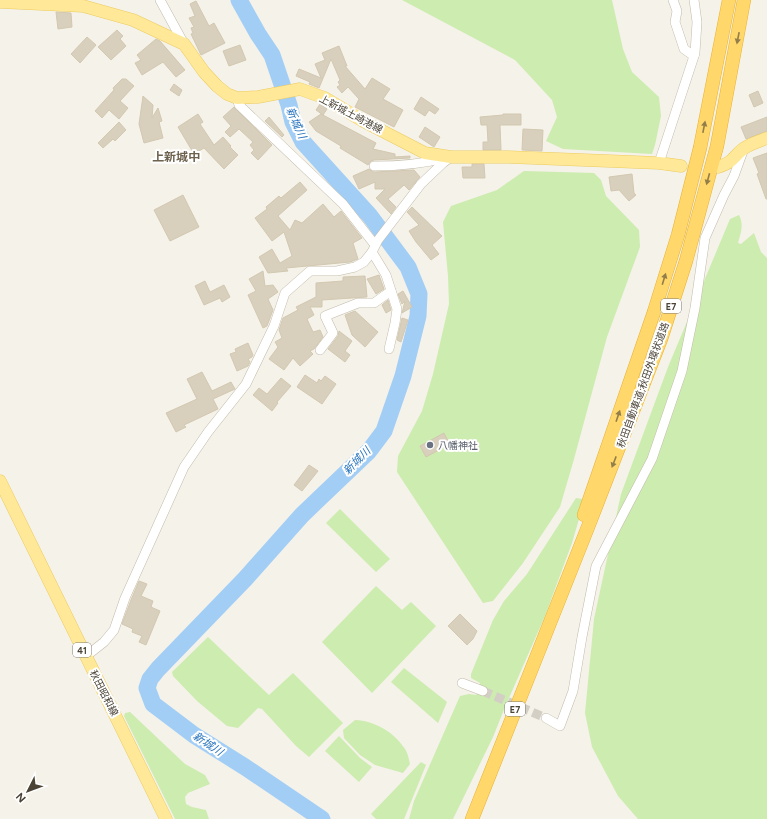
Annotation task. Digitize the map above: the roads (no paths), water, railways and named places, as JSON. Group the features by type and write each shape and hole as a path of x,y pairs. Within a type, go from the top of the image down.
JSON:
{"highway":[{"name":"秋田自動車道;秋田外環状道路","path":"558,599 577,534 654,312 678,235 700,148 729,0"},
{"name":"秋田自動車道;秋田外環状道路","path":"472,819 558,599 588,527 655,353 686,261 717,146 744,0"}],"main road":[{"path":"0,2 83,6 133,20 184,44 216,86 226,94 236,98"},
{"name":"上新城土崎港線","path":"236,98 258,97 300,89 325,98 363,121 425,153 451,157 507,157 659,163 681,166"},
{"path":"718,167 735,158 744,148 767,138"},
{"name":"秋田昭和線","path":"0,481 85,657 166,819"}],"street":[{"path":"160,0 184,44"},
{"path":"673,0 677,11 675,22 684,49 694,56"},
{"path":"659,163 694,56 697,22 694,0"},
{"path":"236,98 238,105 343,204 375,245 396,309 395,322 389,349"},
{"path":"546,718 560,726 573,691 596,566 652,459 682,371 695,308 704,238 734,176 744,148"},
{"path":"374,166 399,166 426,163 451,157"},
{"path":"85,657 104,642 114,630 125,598 184,467 208,432 246,384 274,326 285,292 310,271 337,271 355,267 364,262 390,223 421,184 451,157"},
{"path":"320,350 333,332 325,316 358,303 374,303 391,291"},
{"path":"462,683 483,691"}],"waterway":[{"name":"新城川","path":"239,0 258,34 272,55 289,105 293,122 303,142 370,216 408,267 419,294 418,316 403,376 384,431 369,451 302,515 245,579 158,669 150,679 147,688 153,704 194,735 245,767 322,819"}],"tunnel":[{"path":"483,691 546,718"}],"place":[{"name":"八幡神社","path":"430,445"}],"district":[{"name":"上新城中","path":"176,157"}]}
